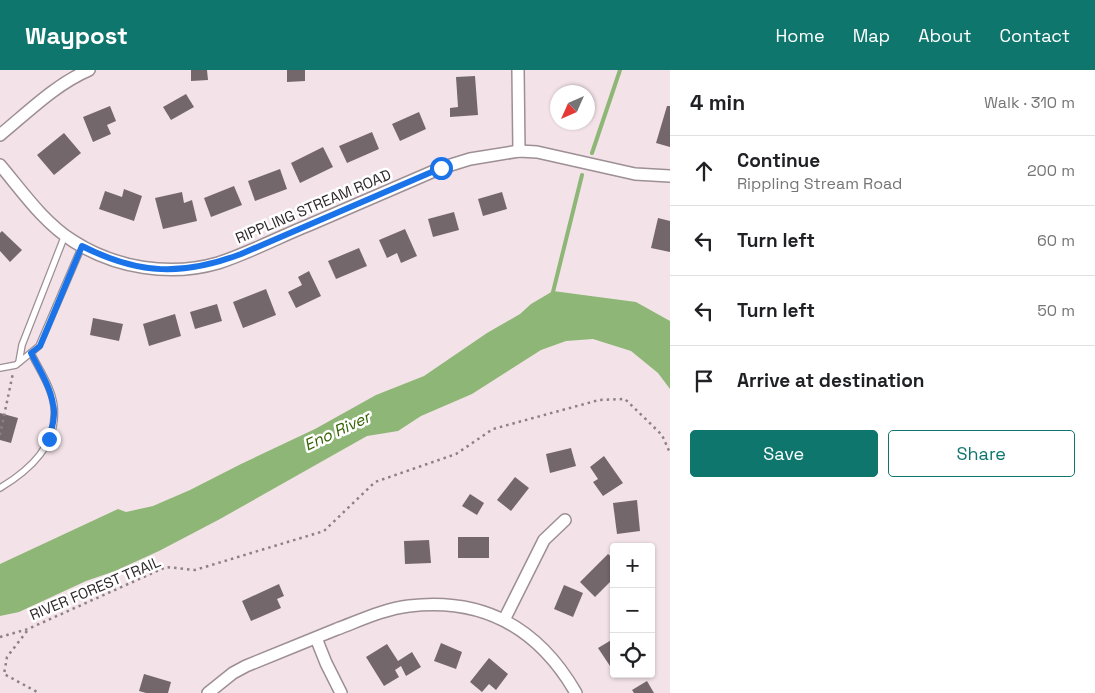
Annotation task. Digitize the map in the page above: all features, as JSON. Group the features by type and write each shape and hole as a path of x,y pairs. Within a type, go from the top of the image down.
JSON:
{"street":[{"path":"0,135 51,93 81,73 89,70"},
{"path":"518,70 519,151"},
{"name":"RIPPLING STREAM ROAD","path":"0,165 44,217 65,235 82,246 110,259 144,268 178,270 218,262 241,254 441,168 470,159 519,151 537,152 635,174 670,176"},
{"path":"504,620 544,540 565,520"},
{"path":"208,693 233,673 246,666 370,616 410,606 432,605 479,611 504,620 533,638 547,652 559,665 576,693"},
{"path":"316,638 341,693"}],"lane":[{"path":"17,363 22,345 65,235"},
{"path":"0,368 17,363 40,346 82,246"},
{"path":"0,488 24,473 42,453 49,439 53,424 54,405 31,353"}],"path":[{"path":"0,435 17,363"},
{"name":"RIVER FOREST TRAIL","path":"0,637 28,629 166,567 195,570 324,531 375,482 456,454 493,429 531,418 599,400 625,399 662,435 670,453"},
{"path":"28,629 7,657 4,674 39,693"}],"water":[{"name":"Eno River","path":"553,291 636,302 670,321 670,389 658,373 631,351 593,339 566,341 541,350 472,394 421,416 398,431 367,436 220,519 159,551 115,571 86,581 19,612 0,616 0,564 118,509 126,512 153,506 190,490 315,429 376,395 424,376"}],"building":[{"path":"191,70 207,70 208,80 191,81"},
{"path":"287,70 305,70 305,81 287,82"},
{"path":"475,76 478,115 450,117 450,108 458,107 456,77"},
{"path":"186,94 194,107 171,120 163,107"},
{"path":"110,106 116,121 107,125 111,134 93,142 83,117"},
{"path":"667,106 670,106 670,147 656,143"},
{"path":"419,112 426,129 400,141 392,124"},
{"path":"372,132 379,149 347,163 339,146"},
{"path":"64,133 81,153 54,175 37,155"},
{"path":"323,147 333,167 300,183 291,163"},
{"path":"280,169 287,189 255,201 248,181"},
{"path":"234,186 242,205 211,217 204,198"},
{"path":"124,189 142,196 134,221 99,209 105,191 122,197"},
{"path":"182,192 184,203 192,200 197,221 163,229 155,198"},
{"path":"502,192 507,209 483,216 478,199"},
{"path":"454,212 459,230 433,237 428,219"},
{"path":"658,218 670,221 670,252 651,248"},
{"path":"405,229 417,256 401,263 397,253 387,258 379,240"},
{"path":"2,231 22,250 10,262 0,251 0,233"},
{"path":"359,248 367,266 336,279 328,261"},
{"path":"309,271 321,296 296,308 288,292 302,285 298,277"},
{"path":"266,289 276,315 243,328 233,302"},
{"path":"217,304 222,321 195,329 190,312"},
{"path":"175,314 181,336 149,346 143,324"},
{"path":"93,318 123,324 119,341 90,335"},
{"path":"0,413 18,418 11,443 0,440"},
{"path":"571,448 576,466 550,473 546,454"},
{"path":"604,456 623,483 603,496 593,482 598,479 590,467"},
{"path":"515,477 529,488 511,511 497,500"},
{"path":"470,494 484,503 477,515 462,506"},
{"path":"637,500 640,531 617,534 613,503"},
{"path":"458,537 489,537 489,558 458,558"},
{"path":"429,540 431,563 405,564 404,541"},
{"path":"608,554 610,556 610,582 595,597 580,582"},
{"path":"279,584 284,596 277,599 281,608 251,621 242,601"},
{"path":"564,585 583,593 573,617 554,609"},
{"path":"610,641 610,666 598,648"},
{"path":"441,643 462,652 456,669 434,661"},
{"path":"387,644 398,661 412,652 421,667 406,676 401,666 395,670 399,677 384,686 366,657"},
{"path":"489,658 508,674 496,690 489,684 482,692 470,682"},
{"path":"144,674 171,682 168,693 146,693 139,691"},
{"path":"647,681 654,693 634,693 632,690"}],"waterway":[{"path":"592,153 620,70"},
{"path":"552,296 582,175"}],"route":[{"path":"49,439 53,424 54,405 31,353 40,346 82,246 110,259 144,268 178,270 198,267 241,254 441,168"}]}
